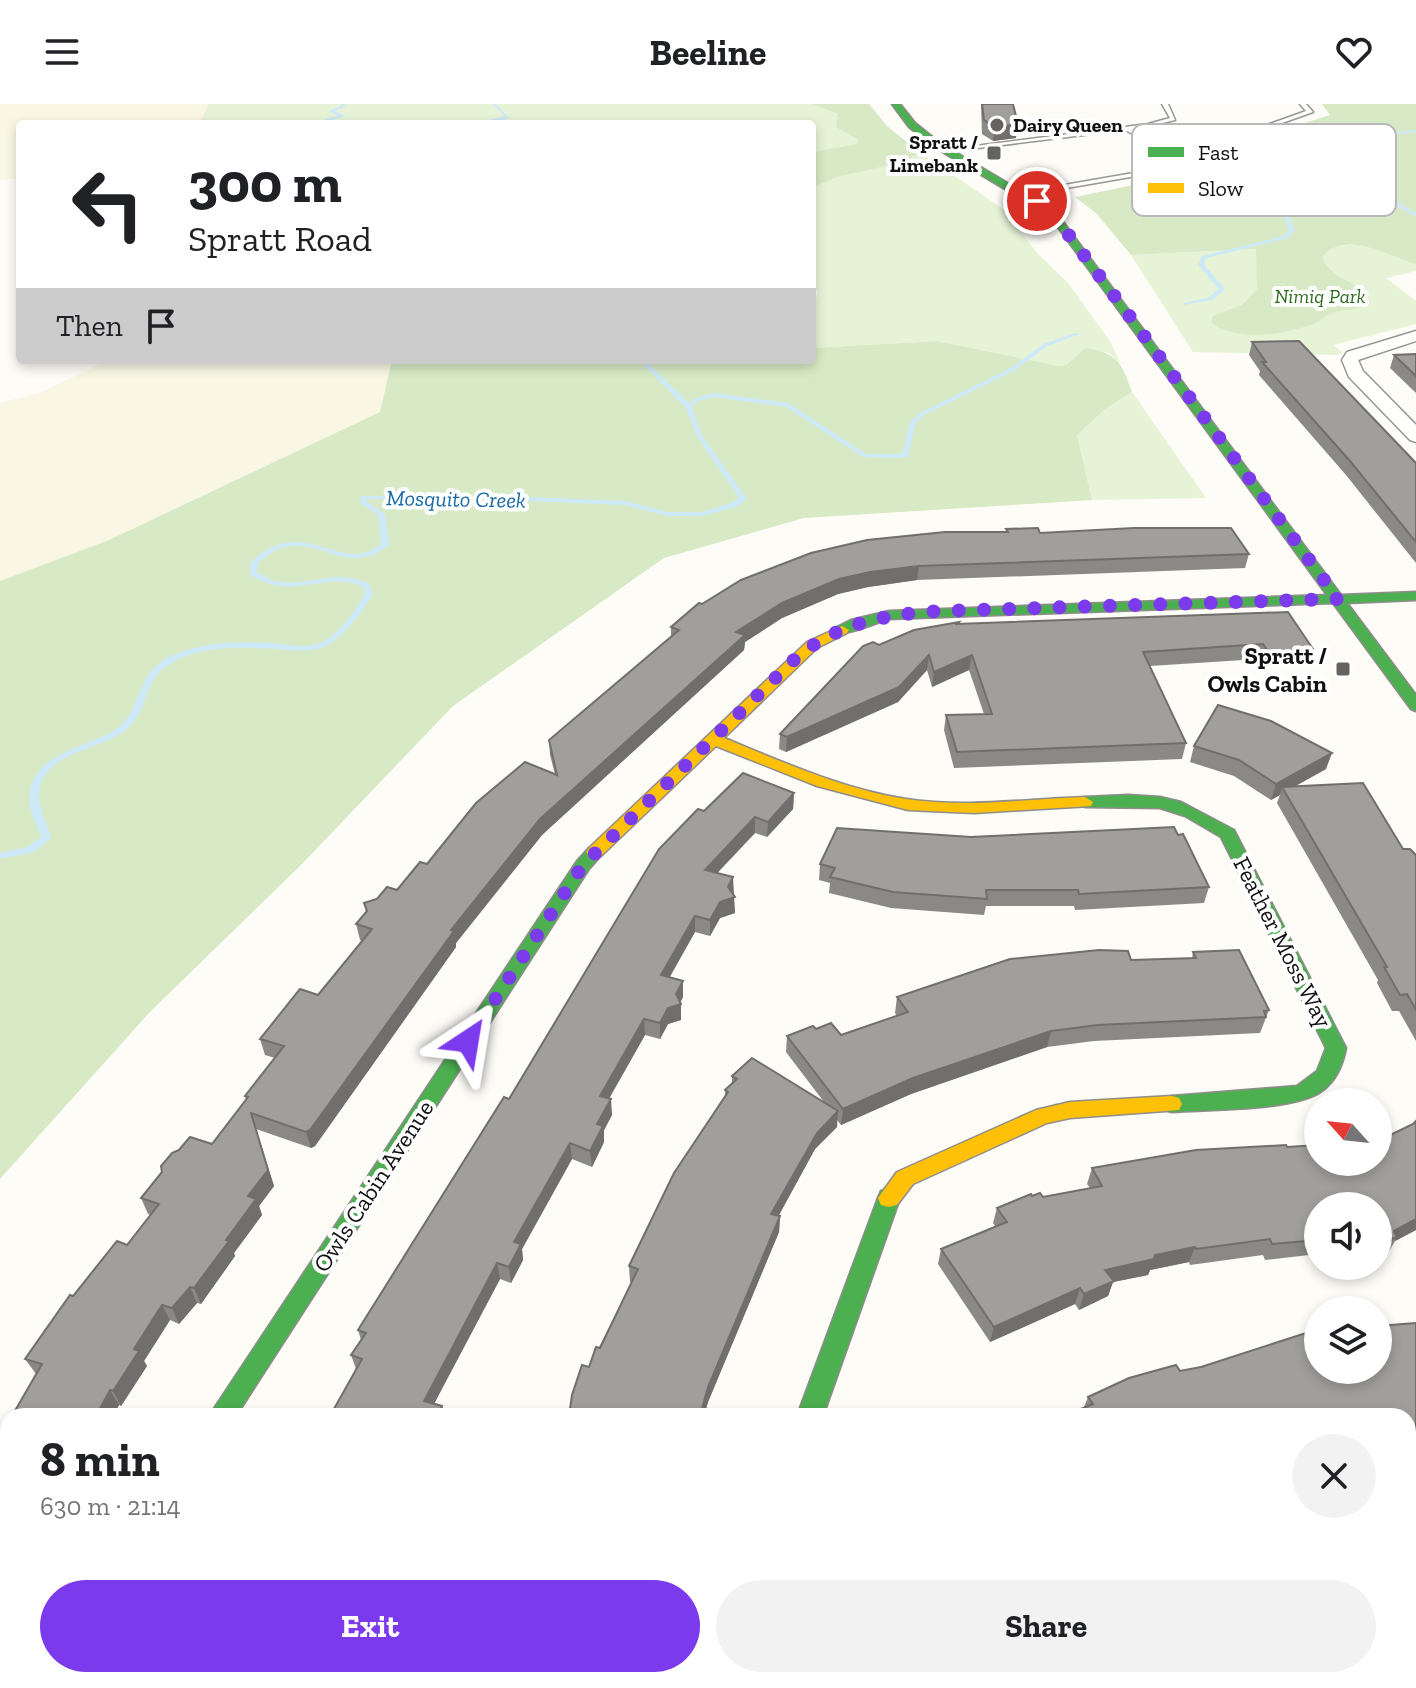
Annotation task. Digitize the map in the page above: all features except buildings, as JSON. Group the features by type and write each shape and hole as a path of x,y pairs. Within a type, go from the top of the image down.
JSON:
{"street":[{"path":"896,104 919,130 962,161 989,178 1026,193"},
{"path":"939,123 1007,171 1026,193 1059,222 1416,706"},
{"path":"1416,336 1353,356 1350,360 1355,373 1416,436"},
{"name":"Owls Cabin Avenue","path":"227,1408 583,865 812,645 873,617 939,611 1416,596"},
{"name":"Feather Moss Way","path":"713,739 836,787 909,805 937,807 1158,800 1196,812 1228,834 1336,1048 1333,1067 1306,1093 1289,1097 1070,1110 1043,1116 905,1178 885,1203 813,1408"}],"lane":[{"path":"1150,124 1173,119 1165,104"},
{"path":"1275,124 1310,112 1303,104"},
{"path":"970,147 1132,128"},
{"path":"1127,129 1132,131"},
{"path":"1026,193 1132,175"}],"shaded area":[{"path":"0,104 208,104 202,120 16,120 16,178 0,180"},
{"path":"101,364 391,364 380,412 109,540 0,581 0,403 39,393"}],"green space":[{"path":"208,104 812,104 838,114 859,140 856,144 816,151 816,120 202,120"},
{"path":"812,104 869,104 888,127 921,153 902,162 837,177 816,186 816,151 856,144 859,140 836,127 838,114"},
{"path":"1322,104 1416,104 1416,264 1368,247 1343,245 1332,249 1322,257 1327,266 1358,288 1369,302 1332,313 1316,323 1262,334 1234,333 1222,329 1211,322 1213,316 1242,305 1257,289 1256,249 1131,255 1097,214 1075,197 1132,185 1132,216 1396,216 1396,124 1302,124 1330,115"},
{"path":"921,153 1003,209 1037,253 1068,283 1110,341 1120,363 1110,353 1085,348 1066,365 1059,366 937,341 816,348 816,186 852,172"},
{"name":"Nimiq Park","path":"1416,242 1416,271 1386,278 1416,301 1416,324 1333,345 1342,352 1337,355 1193,352 1131,255"},
{"path":"937,341 1059,366 1066,365 1085,348 1104,352 1117,361 1132,392 1104,410 1077,435 1092,500 804,518 664,558 453,706 301,865 149,1013 0,1179 0,581 109,540 380,412 391,364 816,364 816,348"},
{"path":"1132,392 1206,498 1092,500 1077,435 1104,410"}],"waterway":[{"path":"326,120 342,116 331,111 344,106 342,104"},
{"path":"494,104 508,117 495,120"},
{"path":"1396,133 1416,131"},
{"name":"Mosquito Creek","path":"1396,204 1416,215"},
{"name":"Mosquito Creek","path":"1185,304 1210,299 1222,289 1201,265 1204,257 1286,237 1292,230 1286,216"},
{"name":"Mosquito Creek","path":"689,407 695,400 714,395 788,405 865,456 905,456 913,422 922,414 1013,369 1045,345 1077,334"},
{"path":"646,364 689,407"},
{"name":"Mosquito Creek","path":"0,856 30,849 46,838 34,803 35,786 41,774 64,756 107,737 129,722 146,684 160,666 197,650 221,646 298,648 322,645 340,632 369,594 366,586 340,578 297,584 267,581 253,573 254,563 272,549 289,544 353,557 369,555 385,545 381,514 362,502 363,497 625,503 667,514 702,514 734,505 743,499 699,435 689,407"}],"traffic: fast":[{"path":"896,104 912,125 937,145 1052,213 1416,706"},
{"path":"842,630 856,623 889,615 1416,596"},
{"path":"1085,802 1145,801 1175,806 1228,834 1336,1048 1325,1077 1299,1094 1172,1104"},
{"path":"227,1408 583,865 595,852"},
{"path":"813,1408 889,1198"}],"traffic: slow":[{"path":"595,852 812,645 842,630"},
{"path":"713,739 822,783 908,804 974,807 1085,802"},
{"path":"889,1198 905,1178 1043,1116 1070,1110 1172,1104"}],"place":[{"name":"Dairy Queen","path":"997,125"},
{"name":"Spratt / Limebank","path":"994,153"},
{"name":"Spratt / Owls Cabin","path":"1343,669"}],"route":[{"path":"468,1041 583,865 796,658 826,636 873,617 939,611 1338,599 1059,222 1037,201"}]}
